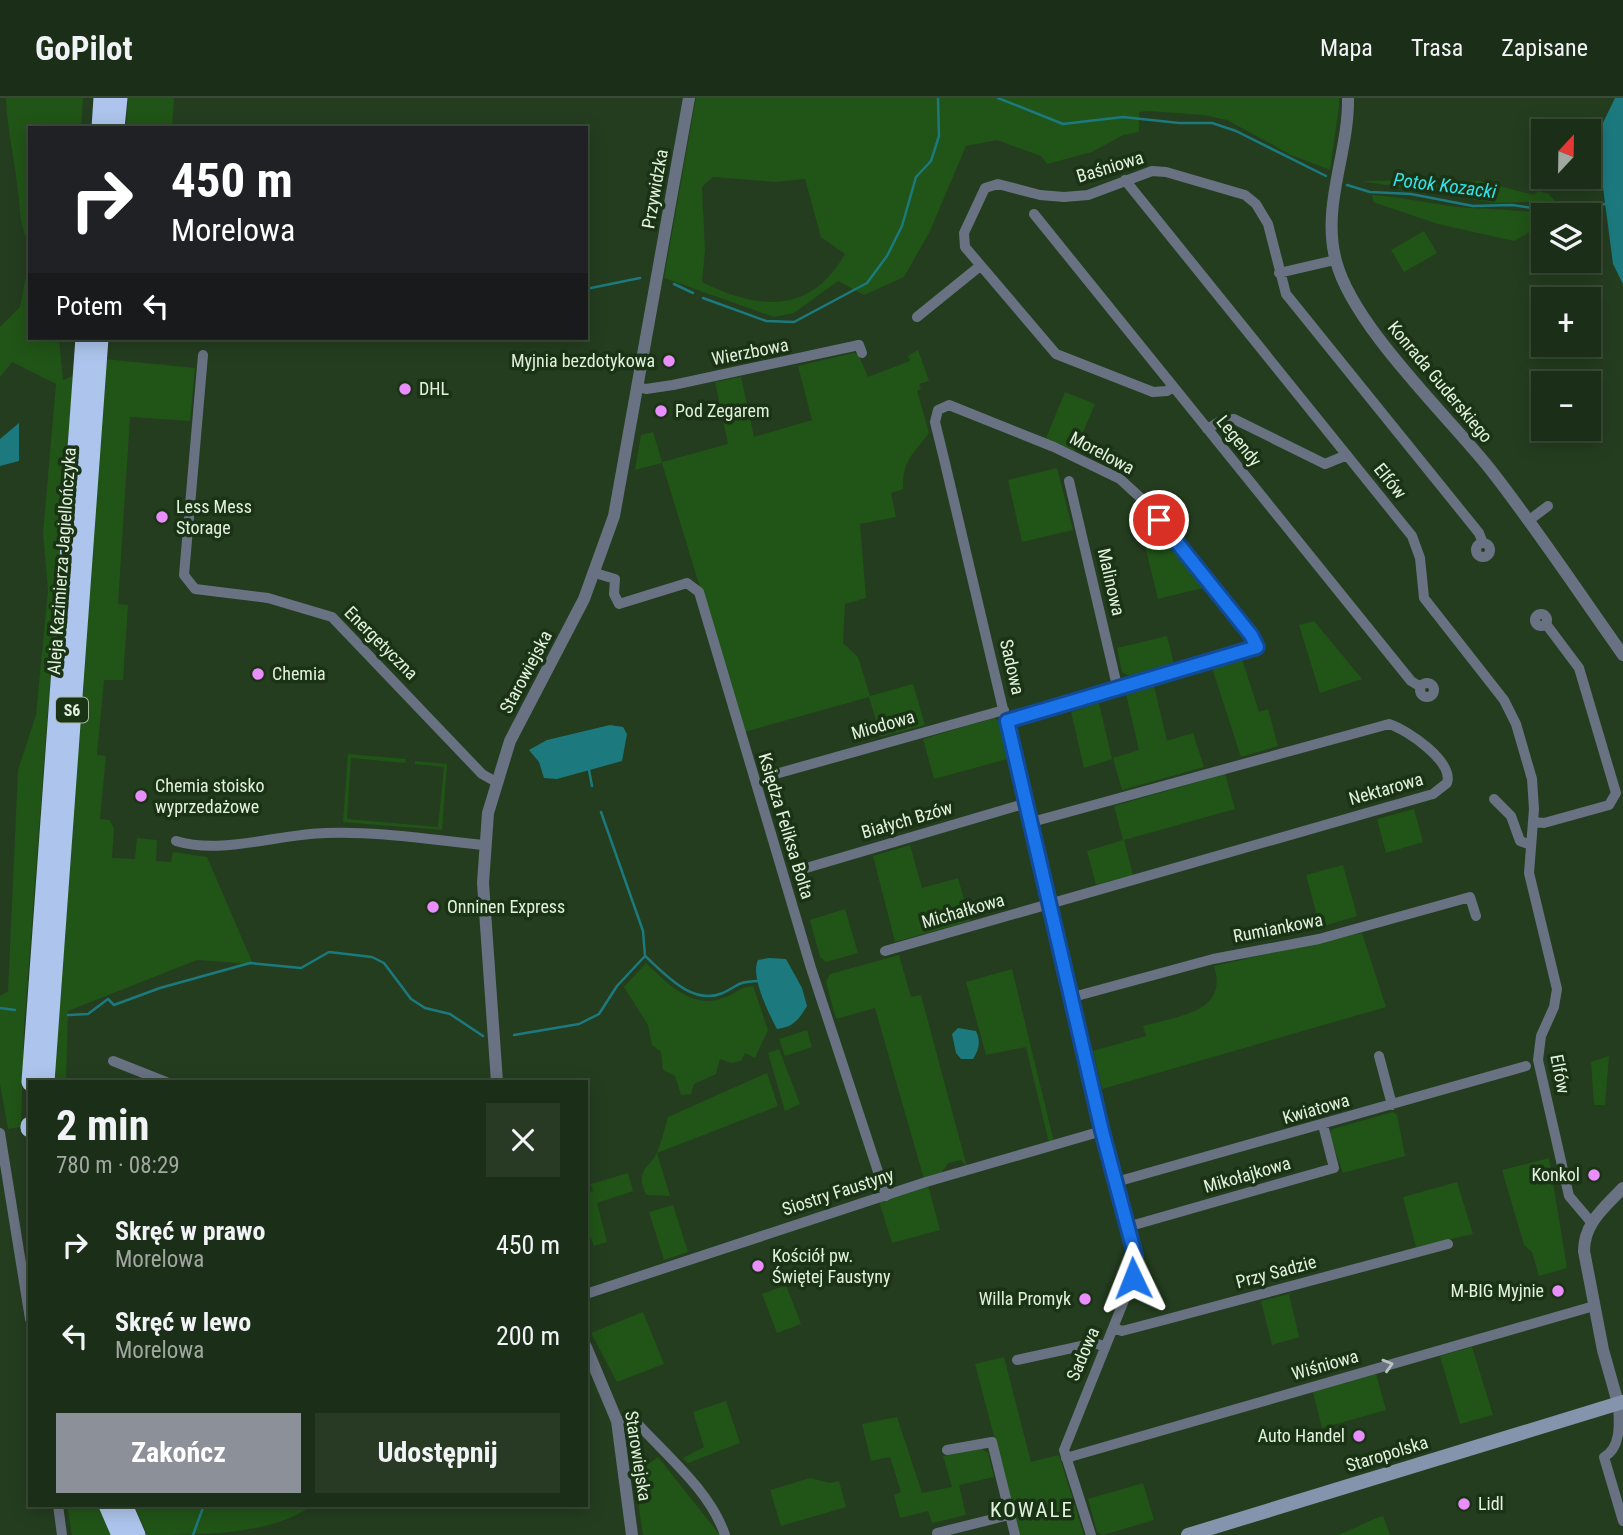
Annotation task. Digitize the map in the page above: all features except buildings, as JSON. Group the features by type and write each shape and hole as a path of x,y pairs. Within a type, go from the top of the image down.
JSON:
{"highway":[{"path":"101,126 103,98"},
{"path":"115,126 118,98"},
{"name":"Aleja Kazimierza Jagiellończyka","path":"31,1080 85,340"},
{"name":"Aleja Kazimierza Jagiellończyka","path":"45,1080 99,340"},
{"path":"109,1507 121,1535"},
{"path":"124,1507 136,1535"}],"main road":[{"name":"Staropolska","path":"1188,1535 1620,1402"}],"street":[{"name":"Przywidzka","path":"655,287 689,98"},
{"name":"Konrada Guderskiego","path":"1348,98 1331,218 1335,260 1350,296 1374,331 1491,471 1623,654"},
{"name":"Baśniowa","path":"1172,387 1167,391 1153,392 1056,354 980,266 963,239 985,188 999,184 1040,195 1088,195 1152,171 1166,172 1245,195 1256,204 1268,224 1286,294 1479,533 1483,543"},
{"name":"Elfów","path":"1125,180 1412,536 1420,558 1421,586 1429,607 1509,710 1532,779 1534,822 1531,888 1557,989 1554,1007 1541,1036 1538,1060 1569,1196 1591,1222"},
{"name":"Legendy","path":"1034,214 1411,681 1420,687"},
{"path":"1279,273 1335,260"},
{"path":"917,317 980,266"},
{"name":"Starowiejska","path":"497,1080 483,906 484,845 496,782 516,728 595,573 617,503 655,287"},
{"name":"Wierzbowa","path":"638,387 646,389 673,385 859,345 862,353"},
{"name":"Energetyczna","path":"203,355 184,575 189,585 195,589 268,598 332,617 481,774 496,782"},
{"name":"Morelowa","path":"938,410 949,405 959,407 1120,479 1144,501 1251,635 1257,647 1118,690 1006,716"},
{"name":"Sadowa","path":"938,410 935,422 1136,1266 1114,1328 1068,1437 1066,1458"},
{"path":"1207,429 1219,422 1234,419 1318,462 1332,464 1347,455"},
{"name":"Malinowa","path":"1069,481 1118,690"},
{"path":"1528,521 1548,506"},
{"name":"Księdza Feliksa Bolta","path":"595,573 615,579 614,594 619,604 687,583 699,592 739,734 886,1196"},
{"path":"1534,822 1544,823 1609,805 1616,793 1579,668 1546,624"},
{"name":"Miodowa","path":"772,775 1006,716"},
{"name":"Nektarowa","path":"1032,822 1389,724 1444,762 1449,772 1447,783 1433,794 1051,904"},
{"path":"1494,799 1511,816 1520,841 1531,845"},
{"name":"Białych Bzów","path":"796,871 1027,803"},
{"path":"176,841 191,845 216,844 343,833 484,845"},
{"name":"Rumiankowa","path":"1073,998 1213,959 1319,939 1470,897 1476,916"},
{"name":"Michałkowa","path":"885,951 1051,904"},
{"path":"1379,1056 1392,1105"},
{"path":"113,1061 161,1080"},
{"name":"Kwiatowa","path":"1116,1182 1526,1066"},
{"name":"Mikołajkowa","path":"1128,1227 1334,1168 1323,1125"},
{"name":"Siostry Faustyny","path":"588,1293 886,1196 1102,1131"},
{"path":"0,1133 28,1307"},
{"path":"1623,1188 1591,1222 1585,1235 1584,1251 1594,1306 1620,1402 1617,1440 1613,1451 1604,1457 1623,1521"},
{"name":"Przy Sadzie","path":"1114,1328 1122,1331 1448,1244"},
{"name":"Wiśniowa","path":"1066,1458 1594,1306"},
{"path":"1017,1360 1095,1343 1105,1347"},
{"name":"Starowiejska","path":"588,1352 617,1421 632,1535"},
{"path":"617,1421 636,1422 707,1500 719,1516 725,1535"},
{"path":"947,1450 992,1442 1015,1535"},
{"path":"1613,1451 1623,1458"},
{"path":"1066,1458 1091,1535"},
{"path":"58,1507 62,1535"},
{"path":"937,1533 1009,1515"}],"green space":[{"path":"6,98 83,98 81,126 28,126 28,241 21,219"},
{"path":"128,98 174,98 172,126 126,126"},
{"path":"696,98 1339,98 1330,170 1291,155 1227,120 1204,115 1148,111 1139,112 1139,132 1123,135 1092,152 1047,164 1041,156 997,140 966,146 930,231 904,277 864,295 838,281 794,313 774,317 664,278","holes":["713,177 775,182 805,179 821,237 845,254 831,274 816,288 799,297 781,301 763,302 743,298 702,282 705,250 702,187"]},
{"path":"1362,181 1481,181 1534,195 1538,191 1549,194 1555,201 1495,203"},
{"path":"1372,195 1459,207 1531,212 1531,232 1514,241 1438,224 1373,202"},
{"path":"1424,231 1437,253 1404,272 1391,250"},
{"path":"28,265 28,340 59,340 63,380 73,376 24,1029 21,1127 8,1129 0,1084 0,996 8,991 18,770 36,715 48,590 43,533 56,384 12,362 0,377 0,327 20,307"},
{"path":"918,350 929,381 919,384 921,389 917,391 929,433 913,453 904,471 903,489 891,493 896,517 860,524 866,598 845,604 843,643 858,657 870,696 913,684 925,725 881,737 869,697 744,732 662,463 635,470 641,435 653,432 662,462 728,444 715,382 741,377 754,437 812,420 798,366 853,353 858,354 868,377 910,361 908,356"},
{"path":"104,359 195,368 190,421 130,417 118,604 128,605 123,680 104,680 97,755 106,756 100,819 110,820 114,829 112,858 135,859 137,838 157,840 156,861 171,862 173,852 207,857 253,964 197,960 68,1011 66,1080 52,1080"},
{"path":"1065,392 1095,404 1075,451 1046,438"},
{"path":"1057,468 1073,530 1022,542 1008,480"},
{"path":"1162,538 1203,588 1158,599 1144,542"},
{"path":"1314,621 1362,679 1320,693 1299,625"},
{"path":"1167,636 1174,664 1131,677 1122,672 1117,648"},
{"path":"1242,659 1259,712 1268,709 1278,746 1241,757 1212,668"},
{"path":"1154,686 1167,741 1193,733 1204,767 1122,790 1113,758 1139,750 1126,694"},
{"path":"1099,703 1112,759 1084,768 1071,712"},
{"path":"994,718 1002,723 1011,758 934,779 923,739"},
{"path":"348,754 406,759 405,763 351,758 347,819 438,827 444,767 415,764 415,761 447,764 442,830 343,822"},
{"path":"1225,774 1235,809 1124,840 1133,875 1096,885 1087,851 1123,840 1114,806"},
{"path":"1414,809 1423,842 1386,853 1377,819"},
{"path":"910,845 922,888 958,878 970,921 895,942 873,856"},
{"path":"1343,865 1357,916 1320,927 1306,875"},
{"path":"845,909 858,953 826,962 820,957 810,920"},
{"path":"1362,933 1386,1007 1102,1089 1093,1051 1146,1036 1143,1026 1184,1015 1207,1003 1214,994 1217,982 1214,966"},
{"path":"899,955 911,997 921,995 967,1167 961,1160 948,1163 940,1175 924,1179 875,1008 836,1019 826,982 830,974"},
{"path":"646,963 680,992 701,1000 712,1001 753,986 768,1030 755,1058 745,1053 741,1061 731,1063 720,1059 716,1074 694,1084 691,1094 681,1095 675,1076 663,1070 661,1052 652,1045 648,1025 624,987"},
{"path":"1012,969 1054,1142 1049,1143 1026,1047 986,1055 966,982"},
{"path":"807,1030 812,1047 785,1056 779,1039"},
{"path":"779,1049 800,1104 785,1111 768,1053"},
{"path":"1609,1056 1605,1105 1594,1105 1591,1062"},
{"path":"767,1073 778,1106 657,1153 670,1196 646,1195 642,1174 655,1157 668,1117"},
{"path":"1393,1112 1397,1115 1405,1156 1343,1173 1329,1134 1332,1129"},
{"path":"1549,1158 1567,1268 1539,1276 1532,1252 1524,1245 1502,1170"},
{"path":"628,1173 633,1191 597,1203 607,1242 594,1246 588,1231 588,1193 593,1191 591,1184"},
{"path":"1457,1182 1473,1234 1416,1247 1403,1197"},
{"path":"928,1185 940,1230 892,1243 879,1201"},
{"path":"673,1205 688,1252 664,1260 649,1212"},
{"path":"786,1285 801,1324 777,1333 762,1294"},
{"path":"1289,1294 1299,1337 1272,1345 1261,1301"},
{"path":"643,1312 664,1364 617,1382 591,1333"},
{"path":"1472,1347 1493,1415 1460,1424 1440,1356"},
{"path":"1004,1357 1031,1462 1059,1455 1084,1535 1020,1535 975,1364"},
{"path":"1376,1374 1386,1410 1322,1428 1313,1392"},
{"path":"726,1401 740,1443 688,1463 683,1458 704,1447 693,1412"},
{"path":"897,1417 922,1493 952,1487 943,1456 980,1448 988,1453 994,1477 959,1485 966,1515 932,1523 928,1511 900,1518 894,1495 901,1492 890,1457 871,1461 862,1424"},
{"path":"658,1457 720,1535 643,1535 634,1475"},
{"path":"810,1478 830,1483 839,1481 846,1507 781,1526 770,1490"},
{"path":"1143,1483 1154,1520 1103,1535 1097,1532 1088,1499"},
{"path":"67,1507 99,1507 111,1535 72,1535"},
{"path":"135,1507 309,1507 297,1515 256,1528 188,1535 147,1535"},
{"path":"1383,1516 1390,1535 1337,1535 1370,1521"}],"water":[{"path":"1615,98 1623,98 1623,284 1613,264 1601,172 1601,127"},
{"path":"19,423 19,461 0,466 0,439"},
{"path":"610,725 623,727 627,734 622,761 557,779 544,778 539,762 529,750 547,740"},
{"path":"786,959 802,988 807,1006 795,1022 777,1029 756,975 758,960"},
{"path":"958,1028 976,1031 979,1045 973,1059 961,1059 956,1053 952,1034"}],"waterway":[{"name":"Potok Kozacki","path":"703,298 766,321 794,322 867,283 887,256 902,226 916,177 931,161 939,136 938,98"},
{"name":"Potok Kozacki","path":"998,98 1063,124 1123,117 1179,123 1212,123 1236,131 1326,176"},
{"name":"Potok Kozacki","path":"1347,185 1370,192 1411,194 1473,206 1512,205 1531,208"},
{"name":"Potok Kozacki","path":"1601,205 1605,204"},
{"name":"Potok Kozacki","path":"588,289 640,278"},
{"name":"Potok Kozacki","path":"674,284 693,293"},
{"path":"589,770 592,786"},
{"path":"601,812 643,931 645,956 680,986 701,995 712,996 742,983 759,981"},
{"path":"68,1015 88,1014 108,999 114,1005 160,988 250,963 301,968 329,952 372,957 384,963 411,999 425,1008 450,1014 483,1036"},
{"path":"514,1035 579,1024 599,1014 617,986 645,956"},
{"path":"0,1008 15,1010"},
{"path":"193,1535 203,1507"}],"place":[{"name":"Myjnia bezdotykowa","path":"669,361"},
{"name":"DHL","path":"405,389"},
{"name":"Pod Zegarem","path":"661,411"},
{"name":"Less Mess Storage","path":"162,517"},
{"name":"Chemia","path":"258,674"},
{"name":"Chemia stoisko wyprzedażowe","path":"141,796"},
{"name":"Onninen Express","path":"433,907"},
{"name":"Konkol","path":"1594,1175"},
{"name":"Kościół pw. Świętej Faustyny","path":"758,1266"},
{"name":"M-BIG Myjnie","path":"1558,1291"},
{"name":"Willa Promyk","path":"1085,1299"},
{"name":"Auto Handel","path":"1359,1436"},
{"name":"Lidl","path":"1464,1504"}],"district":[{"name":"KOWALE","path":"1032,1510"}],"route":[{"path":"1133,1278 1135,1255 1102,1131 1007,721 1257,647 1251,635 1159,520"}]}
